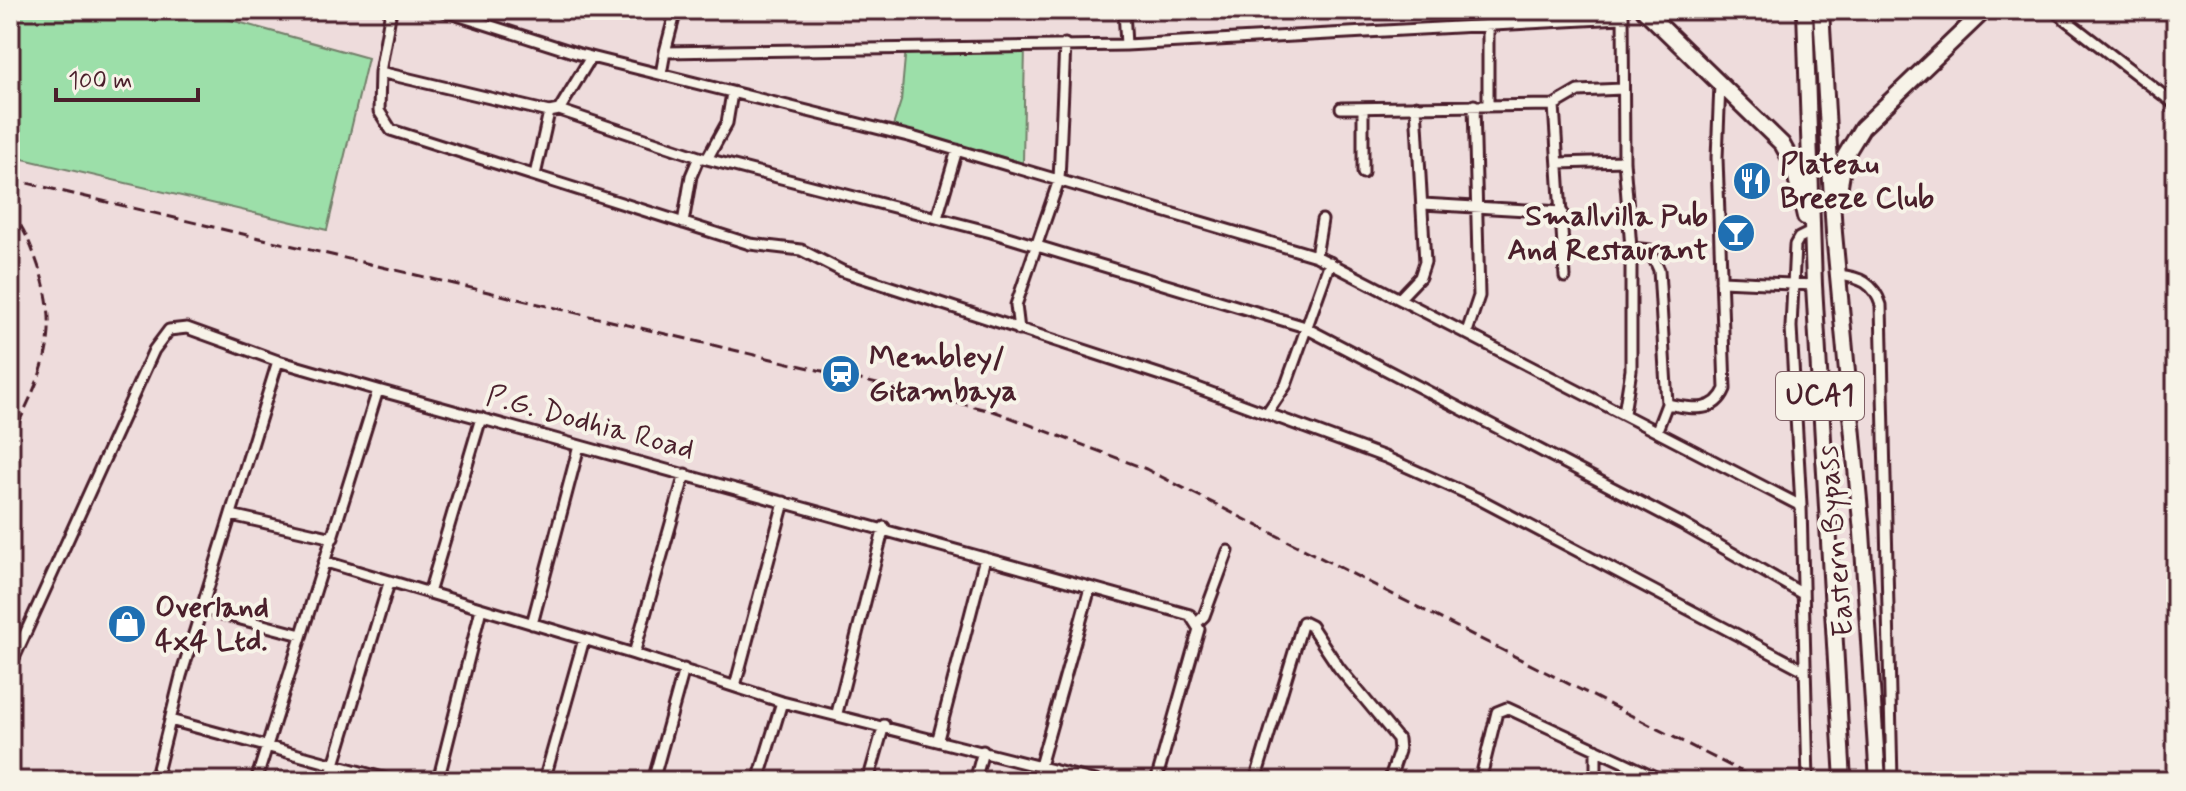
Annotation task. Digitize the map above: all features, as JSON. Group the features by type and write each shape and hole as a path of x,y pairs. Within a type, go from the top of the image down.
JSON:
{"main road":[{"path":"1644,10 1720,79 1782,144 1793,164 1813,253"},
{"name":"Eastern Bypass","path":"1805,10 1814,285 1843,781"},
{"name":"Eastern Bypass","path":"1821,10 1834,233 1863,546 1878,781"},
{"path":"1834,233 1845,156 1862,128 1985,10"}],"street":[{"path":"391,10 380,72 379,111 391,130 750,244 801,250 842,271 1267,413 1385,457 1479,499 1804,670"},
{"path":"441,10 591,57 852,120 1316,256 1801,506"},
{"path":"661,74 676,10"},
{"path":"1124,10 1126,45"},
{"path":"1512,10 1513,24"},
{"path":"2053,10 2176,105"},
{"path":"665,52 1126,45 1513,24 1622,14 1624,161 1631,248 1631,370 1624,413"},
{"path":"1488,25 1488,105"},
{"path":"1019,330 1016,305 1059,180 1065,44"},
{"path":"535,175 554,111 591,57"},
{"path":"380,72 554,111 703,158 1036,245 1305,328 1682,524 1803,594"},
{"path":"1667,404 1695,409 1708,407 1722,396 1725,386 1717,158 1720,79"},
{"path":"1341,108 1554,105 1578,91 1622,89"},
{"path":"683,223 691,176 727,123 732,93"},
{"path":"1467,332 1479,296 1474,105"},
{"path":"1554,105 1565,277"},
{"path":"1400,298 1420,277 1425,262 1416,106"},
{"path":"1363,108 1363,173"},
{"path":"937,218 957,150"},
{"path":"1559,163 1624,161"},
{"path":"1423,204 1562,212"},
{"path":"1316,256 1322,220"},
{"path":"1808,781 1801,506 1791,327 1795,245 1809,233"},
{"path":"1631,248 1650,250 1659,270 1667,404 1657,430"},
{"path":"1267,413 1282,395 1330,262"},
{"path":"1838,275 1867,283 1875,289 1881,305 1892,781"},
{"path":"1721,281 1814,285"},
{"name":"P.G. Dodhia Road","path":"10,667 163,336 177,328 187,328 278,361 378,390 884,527 1190,615 1198,622"},
{"path":"155,781 170,720 278,361"},
{"path":"256,781 378,390"},
{"path":"429,593 481,418"},
{"path":"532,624 579,446"},
{"path":"634,654 685,474"},
{"path":"735,686 784,502"},
{"path":"231,515 333,538"},
{"path":"837,713 884,527"},
{"path":"1156,781 1199,629 1198,622 1204,616 1228,551"},
{"path":"938,739 985,558"},
{"path":"326,562 684,669 782,702 837,713 1096,781"},
{"path":"329,781 389,583"},
{"path":"1040,766 1090,588"},
{"path":"203,609 301,635"},
{"path":"438,781 481,609"},
{"path":"1255,781 1303,622 1311,626 1339,668 1398,739 1399,751 1389,781"},
{"path":"544,781 584,639"},
{"path":"653,781 684,669"},
{"path":"758,781 782,702"},
{"path":"1480,781 1499,709 1519,711 1664,781"},
{"path":"170,720 394,781"},
{"path":"868,781 884,725"},
{"path":"1596,749 1596,781"},
{"path":"975,781 983,751"}],"green space":[{"path":"10,10 195,10 368,58 327,230 10,156"},
{"path":"1025,44 1023,163 893,126 901,101 906,47"}],"railway":[{"path":"10,179 996,412 1146,469 1760,781"},
{"path":"10,211 24,232 40,271 49,319 48,340 38,378 10,442"}],"place":[{"name":"Plateau Breeze Club","path":"1752,181"},
{"name":"Smallvilla Pub And Restaurant","path":"1736,233"},
{"name":"Membley/ Gitambaya","path":"841,374"},
{"name":"Overland 4x4 Ltd.","path":"127,624"}]}
